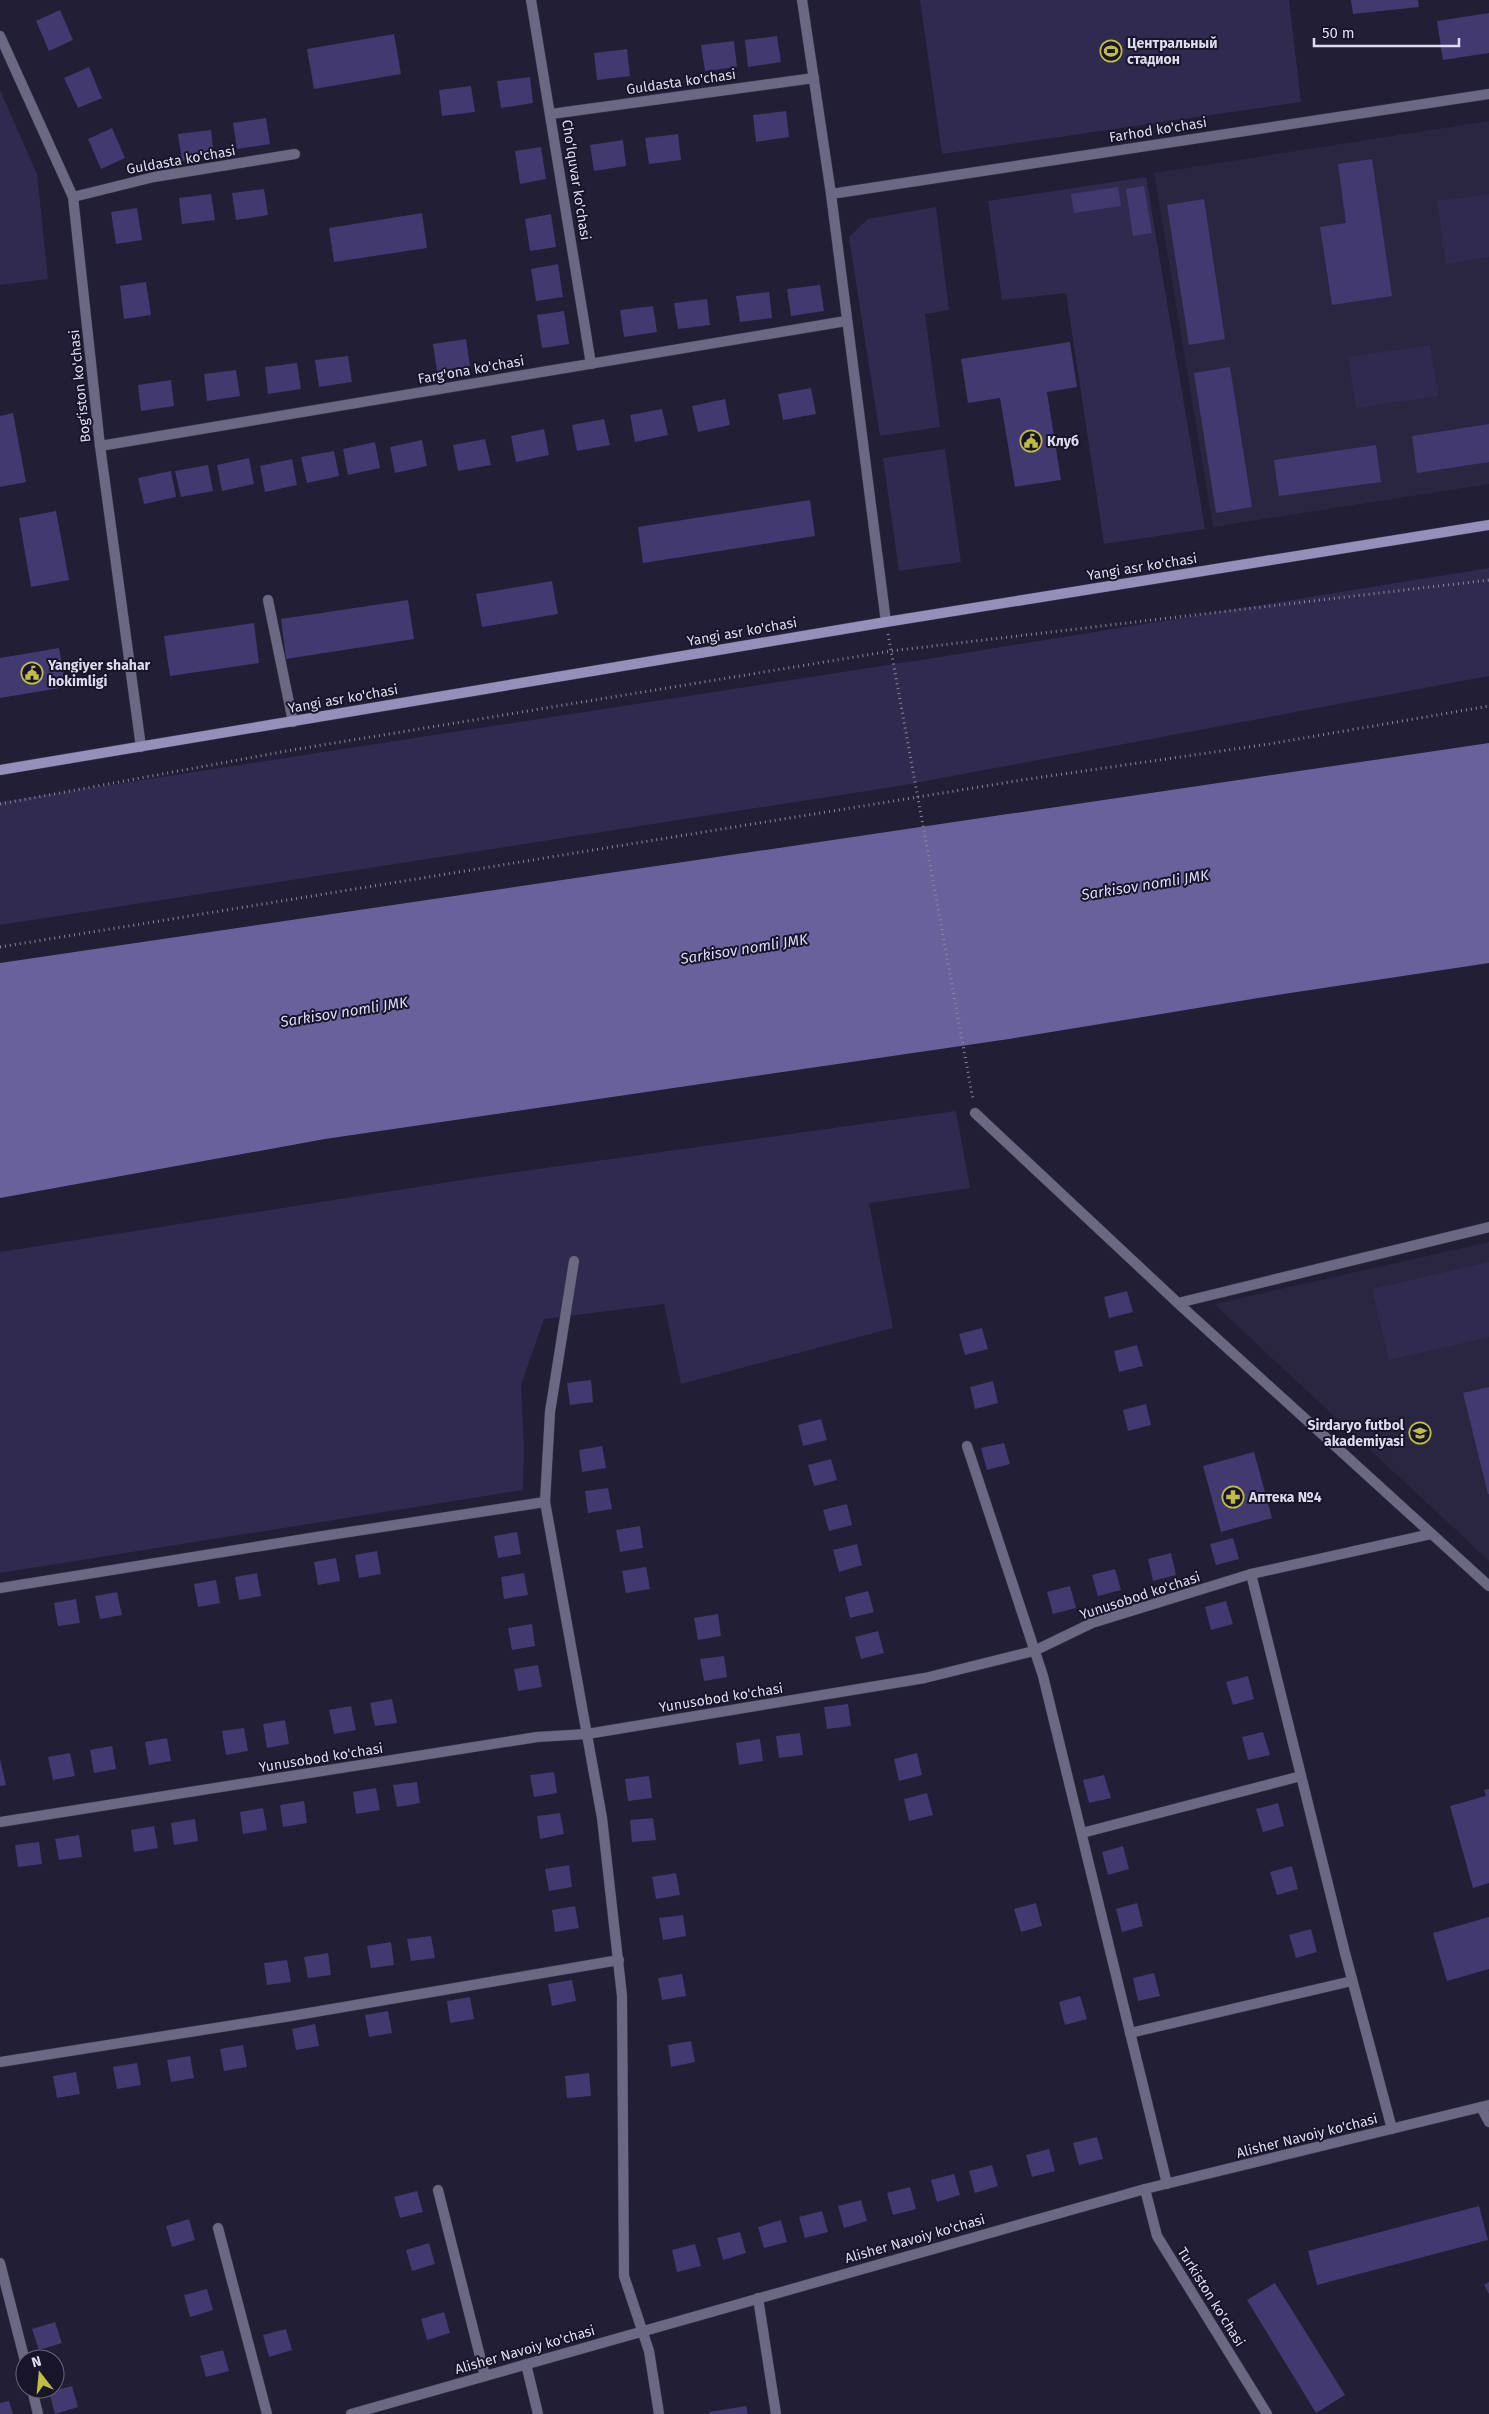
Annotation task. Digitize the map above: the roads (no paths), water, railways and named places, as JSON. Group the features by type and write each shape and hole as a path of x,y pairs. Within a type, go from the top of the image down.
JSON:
{"street":[{"name":"Cho‘lquvar ko'chasi","path":"531,0 591,364"},
{"path":"802,0 831,194 886,622"},
{"name":"Bog‘iston ko'chasi","path":"0,36 72,197 100,446 141,747"},
{"name":"Guldasta ko'chasi","path":"551,114 814,78"},
{"name":"Farhod ko'chasi","path":"831,194 1489,94"},
{"name":"Guldasta ko'chasi","path":"72,197 154,177 295,154"},
{"name":"Farg'ona ko'chasi","path":"100,446 846,322"},
{"name":"Yangi asr ko'chasi","path":"0,770 886,622 1489,525"},
{"path":"268,600 293,722"},
{"path":"975,1113 1178,1303 1489,1586"},
{"path":"1178,1303 1489,1227"},
{"path":"574,1261 550,1412 545,1502 602,1818 622,1996 624,2276 649,2351 658,2414"},
{"path":"967,1446 1043,1676 1167,2184"},
{"path":"0,1588 313,1537 545,1502"},
{"name":"Yunusobod ko'chasi","path":"0,1822 537,1737 587,1734 925,1678 1034,1651 1092,1623 1251,1574 1431,1534"},
{"path":"1251,1574 1352,1981 1392,2129"},
{"path":"1082,1833 1301,1776"},
{"path":"0,2062 290,2016 619,1960"},
{"path":"1130,2033 1352,1981"},
{"path":"1485,2106 1489,2122"},
{"name":"Alisher Navoiy ko'chasi","path":"351,2414 1145,2189 1485,2106"},
{"name":"Turkiston ko'chasi","path":"1145,2189 1157,2236 1267,2414"},
{"path":"438,2190 485,2376"},
{"path":"218,2228 266,2414"},
{"path":"0,2263 22,2349"},
{"path":"758,2298 776,2414"},
{"path":"526,2364 538,2414"},
{"path":"34,2399 38,2414"}],"water":[{"name":"Sarkisov nomli JMK","path":"1489,743 1489,963 1277,995 1009,1039 325,1139 0,1198 0,963"}],"place":[{"name":"Центральный стадион","path":"1111,51"},
{"name":"Клуб","path":"1031,441"},
{"name":"Yangiyer shahar hokimligi","path":"32,673"},
{"name":"Sirdaryo futbol akademiyasi","path":"1420,1433"},
{"name":"Аптека №4","path":"1233,1497"}]}
